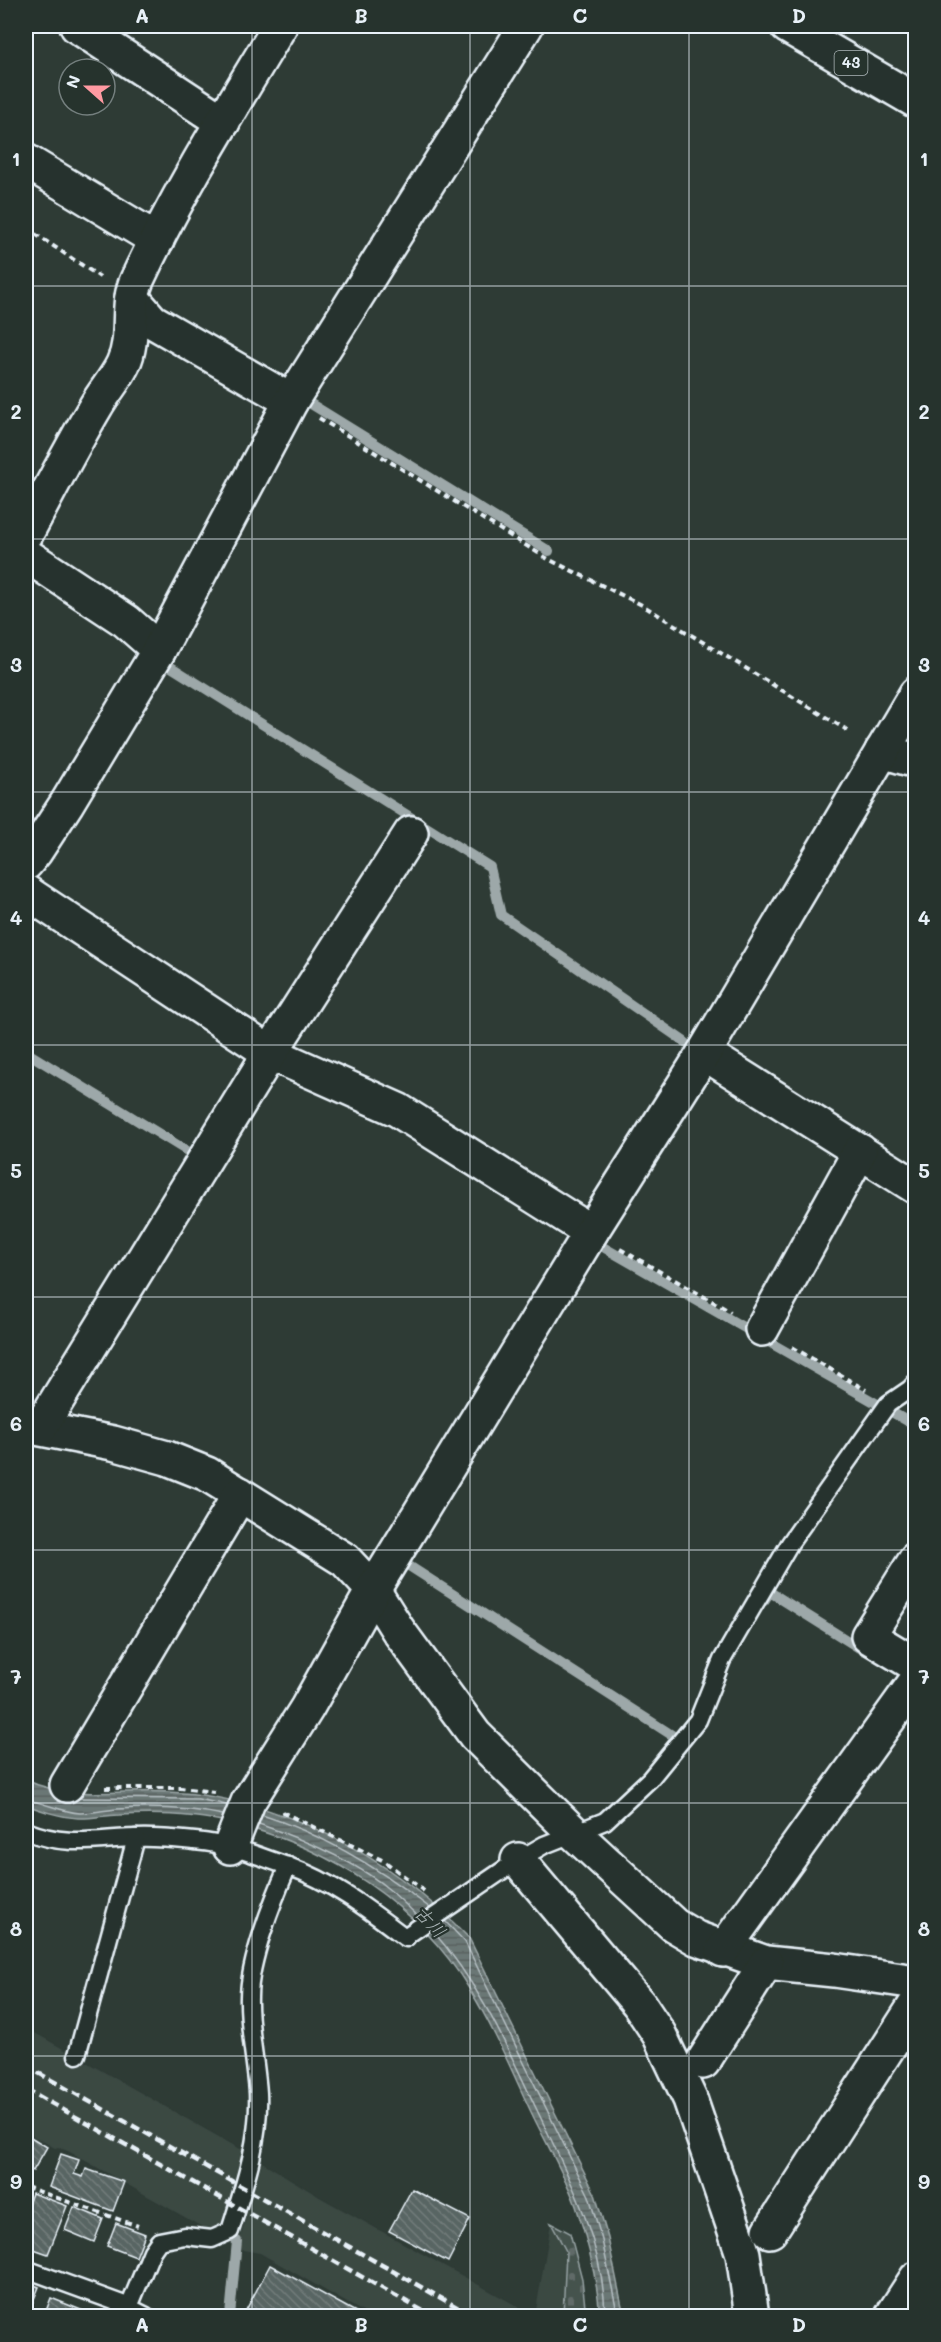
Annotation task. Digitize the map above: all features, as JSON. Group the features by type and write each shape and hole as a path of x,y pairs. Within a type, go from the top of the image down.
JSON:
{"street":[{"path":"77,26 223,122"},
{"path":"26,534 96,405 123,364 131,337 132,298 136,283 157,240 280,26"},
{"path":"26,863 67,803 159,650 291,400 526,26"},
{"name":"43","path":"787,26 915,101"},
{"path":"26,161 157,240"},
{"path":"132,298 152,321 291,400"},
{"path":"26,555 126,621 159,650"},
{"path":"241,1820 373,1590 591,1232 704,1053 915,693"},
{"path":"882,751 915,761"},
{"path":"411,833 33,1427 113,1443 167,1458 207,1474 345,1560 373,1590 398,1630 475,1735 574,1833 674,1924 696,1938 723,1950 766,1963 915,1982"},
{"path":"26,892 270,1053 398,1110 591,1232"},
{"path":"704,1053 915,1187"},
{"path":"762,1329 860,1151"},
{"path":"67,1785 240,1494"},
{"path":"915,1559 868,1636 915,1665"},
{"path":"723,1950 915,1681"},
{"path":"518,1860 639,2004 659,2034 690,2098 743,2254 752,2316"},
{"path":"703,2062 766,1963"},
{"path":"770,2231 915,2004"},
{"path":"892,2316 915,2279"}],"lane":[{"path":"26,1831 57,1841 153,1838 241,1820 288,1866 313,1875 354,1899 406,1938 518,1860 544,1845 605,1821 650,1779 698,1720 722,1660 790,1543 888,1404 910,1389 915,1382"},
{"path":"77,2055 136,1838"},
{"path":"122,2309 159,2241 185,2236 212,2239 230,2231 253,2156 258,2096 249,1997 255,1962 276,1894 288,1866"},
{"path":"26,2269 122,2309 146,2316"}],"path":[{"path":"26,228 132,298"},
{"path":"291,400 548,558 642,605 882,751"},
{"path":"67,1785 110,1788 181,1788 213,1792 241,1820 299,1819 384,1862 417,1885 441,1912"},
{"path":"26,2187 152,2231 159,2241"}],"shaded area":[{"path":"26,2028 240,2149 245,2148 223,2227 211,2232 70,2152 55,2148 26,2132"},
{"path":"262,2162 321,2198 535,2316 370,2316 260,2253 237,2249"},
{"path":"551,2223 566,2251 563,2316 535,2316"}],"green space":[{"path":"551,2223 570,2233 582,2279 586,2316 563,2316 566,2251"}],"water":[{"name":"古川","path":"26,1780 60,1790 96,1793 169,1792 211,1796 253,1806 293,1819 370,1858 406,1882 439,1909 469,1938 595,2194 608,2238 624,2316 600,2316 591,2260 572,2194 479,2005 449,1959 397,1905 336,1863 267,1833 231,1823 189,1816 133,1814 83,1818 58,1815 26,1805"}],"building":[{"path":"26,2134 47,2147 33,2171 26,2166"},
{"path":"61,2154 79,2160 74,2174 83,2177 86,2169 124,2182 113,2211 49,2187"},
{"path":"412,2189 470,2219 448,2262 389,2231"},
{"path":"32,2193 67,2206 48,2254 28,2247 31,2239 26,2237 26,2210"},
{"path":"74,2207 103,2219 94,2242 65,2230"},
{"path":"116,2223 145,2234 136,2257 107,2246"},
{"path":"270,2265 363,2316 254,2316 245,2312"},
{"path":"26,2282 39,2287 27,2316 26,2316"},
{"path":"51,2298 96,2316 44,2316"}],"waterway":[{"path":"303,399 549,551"},
{"path":"26,482 40,492 38,494"},
{"path":"168,665 490,867 501,915 685,1042"},
{"path":"26,1052 192,1154"},
{"path":"596,1243 916,1426"},
{"path":"406,1564 678,1739 684,1731"},
{"path":"764,1601 770,1592 864,1651"},
{"path":"230,2316 237,2241"}],"railway":[{"path":"26,2066 473,2316"},
{"path":"26,2089 432,2316"}]}
